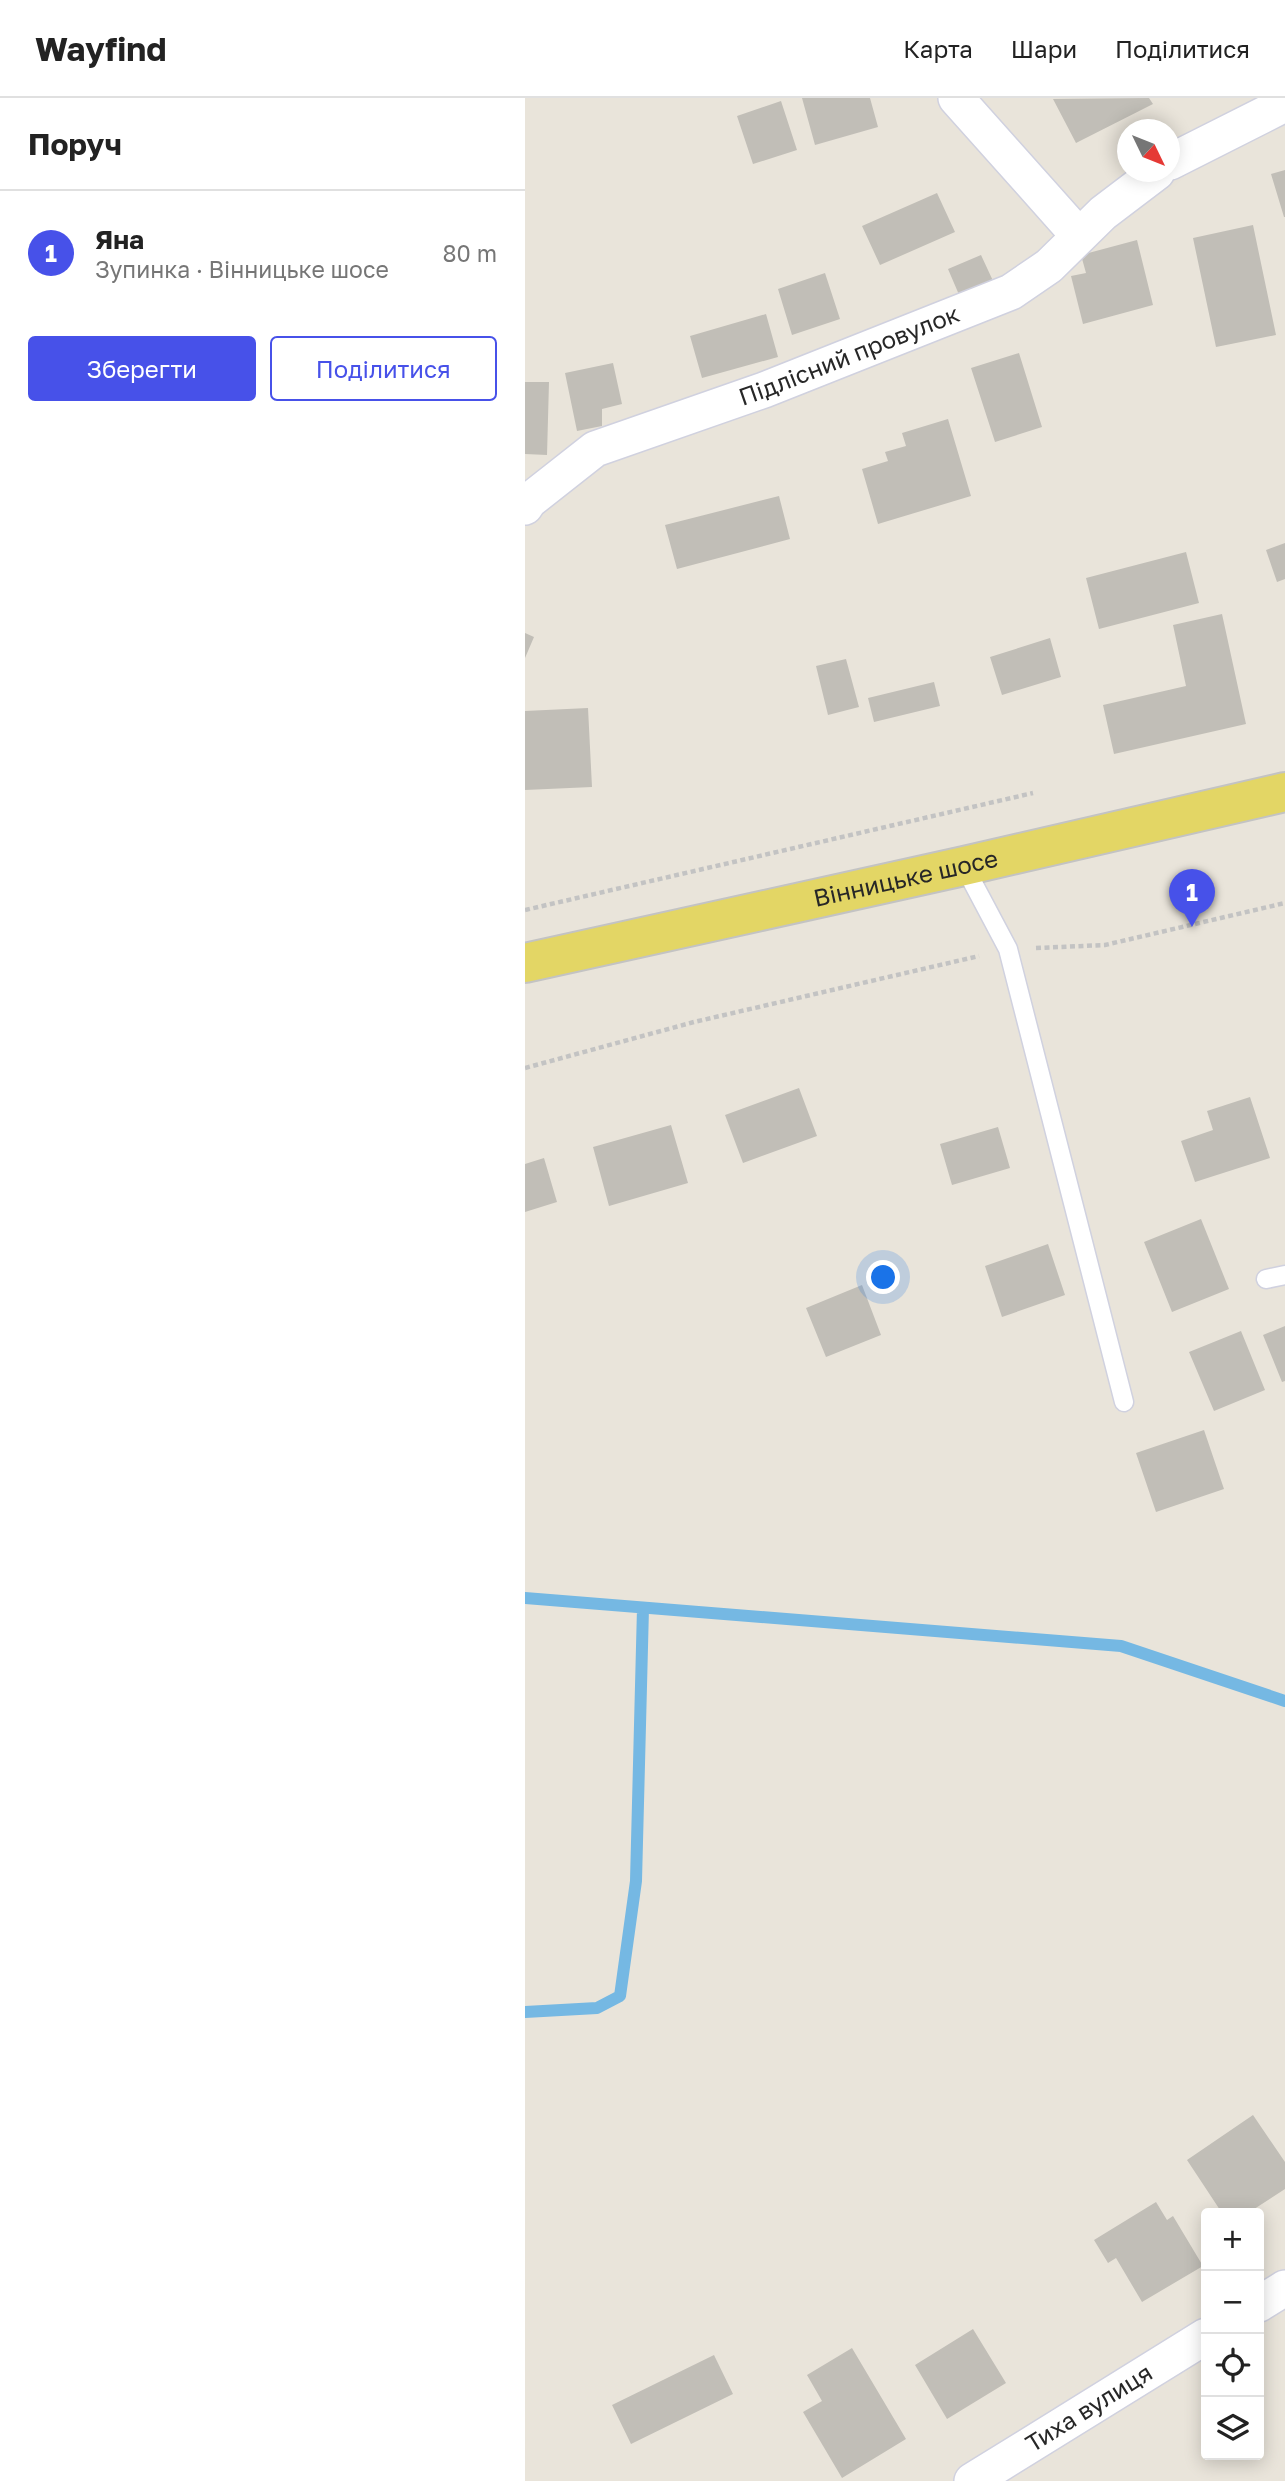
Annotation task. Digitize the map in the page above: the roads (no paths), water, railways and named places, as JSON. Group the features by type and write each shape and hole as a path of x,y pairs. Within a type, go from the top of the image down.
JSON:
{"main road":[{"name":"Вінницьке шосе","path":"525,963 1285,792"}],"street":[{"path":"956,98 1079,236"},
{"path":"1180,157 1285,104"},
{"name":"Підлісний провулок","path":"526,503 595,450 764,390 1011,292 1049,266 1103,213 1144,182"},
{"path":"1264,2301 1285,2288"},
{"name":"Тиха вулиця","path":"981,2479 1201,2339"}],"lane":[{"path":"964,866 1008,949 1124,1402"},
{"path":"1266,1279 1285,1275"}],"waterway":[{"path":"525,1598 1121,1646 1285,1701"},
{"path":"525,2012 597,2008 620,1996 636,1881 643,1608"}],"place":[{"name":"Яна","path":"1192,927"}]}
